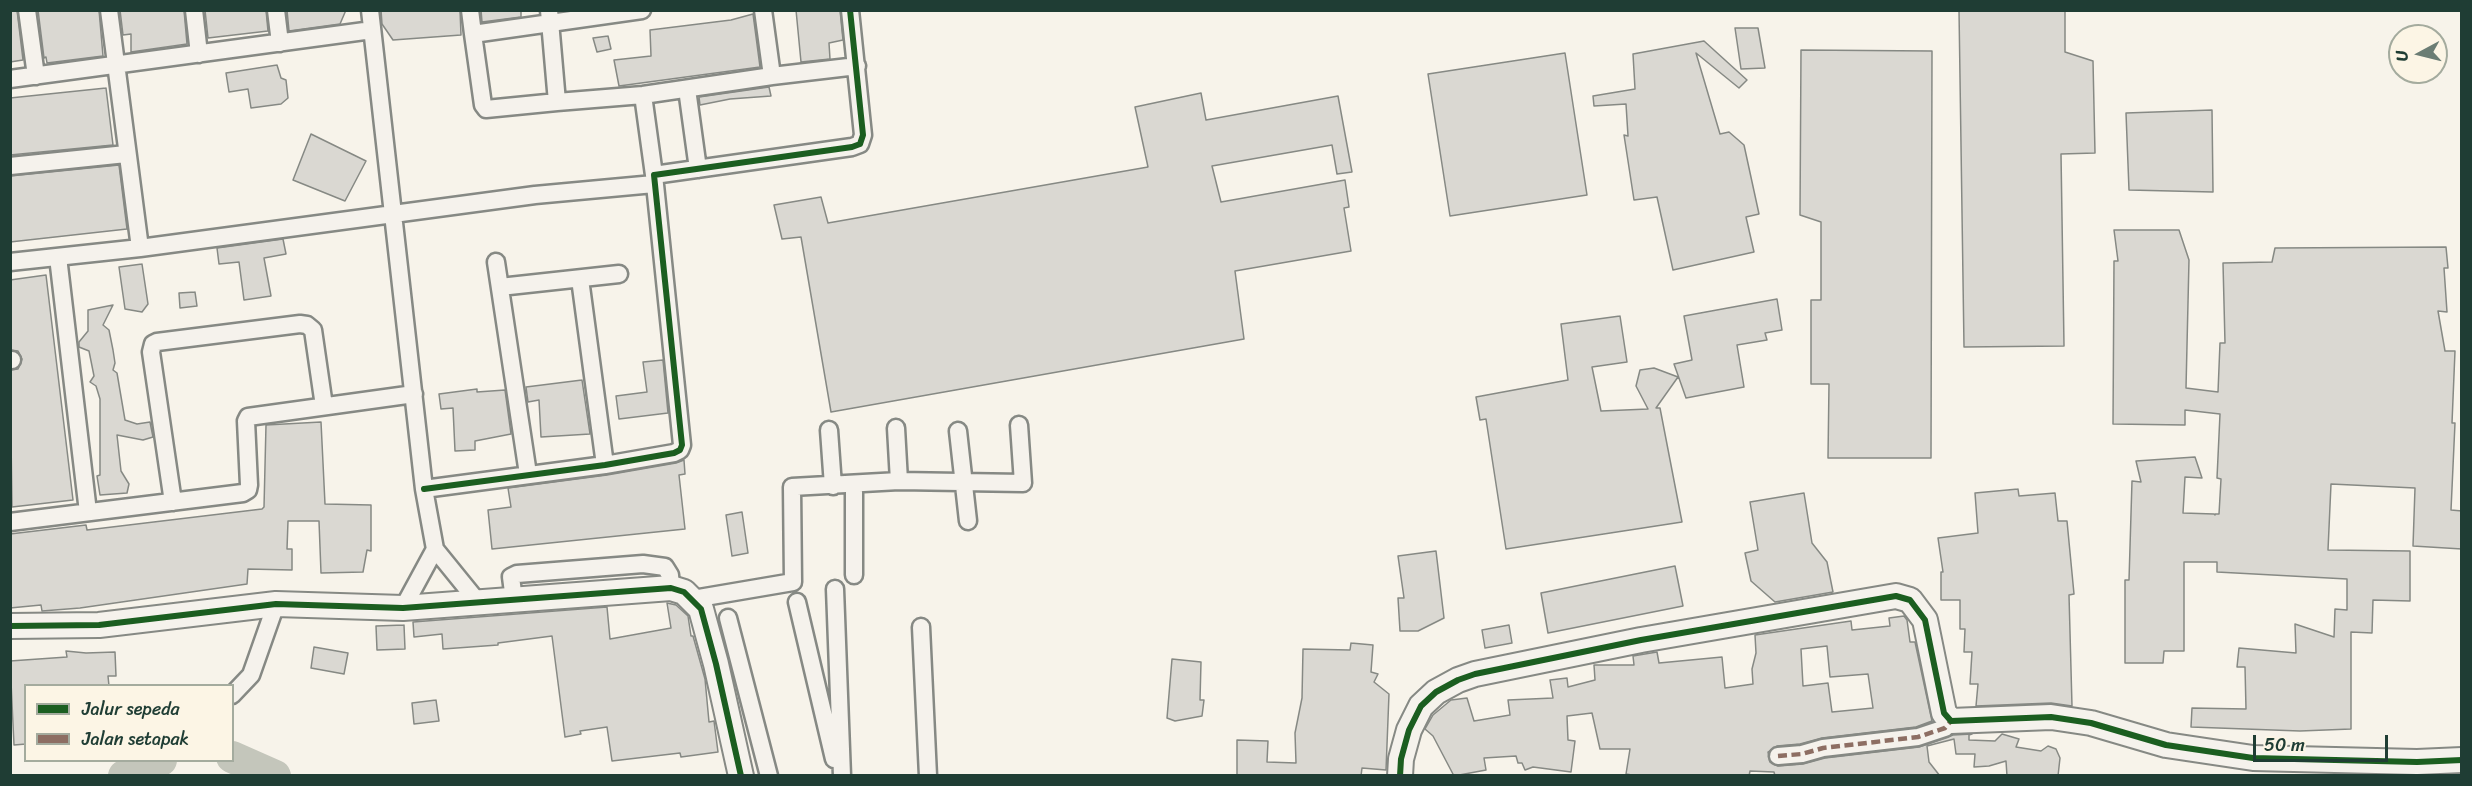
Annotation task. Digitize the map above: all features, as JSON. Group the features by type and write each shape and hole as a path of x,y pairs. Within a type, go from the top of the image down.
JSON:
{"street":[{"path":"27,10 36,76"},
{"path":"109,10 140,248"},
{"path":"194,10 199,54"},
{"path":"276,10 280,43"},
{"path":"370,10 424,489 435,549 478,602"},
{"path":"470,10 483,105 486,109 643,95 857,66"},
{"path":"763,10 772,76"},
{"path":"10,262 140,248 654,179 698,169 852,147 860,144 863,135 849,10"},
{"path":"472,34 549,16 636,11"},
{"path":"549,16 557,102"},
{"path":"10,79 372,30"},
{"path":"687,89 698,169"},
{"path":"424,489 604,465 674,453 682,445 643,95"},
{"path":"10,166 126,154"},
{"path":"58,257 88,512"},
{"path":"496,262 528,474"},
{"path":"500,288 619,274"},
{"path":"580,279 604,465"},
{"path":"173,502 152,352 153,344 300,324 308,326 313,330 324,406"},
{"path":"10,522 243,493 248,490 246,421 248,417 414,394"},
{"path":"693,599 793,582 792,487 899,481 1023,483 1019,425"},
{"path":"897,428 899,481"},
{"path":"829,430 833,486"},
{"path":"958,431 968,521"},
{"path":"854,484 854,575"},
{"path":"403,608 435,549"},
{"path":"10,626 99,625 276,604 403,608 671,588 684,592 701,609 741,776"},
{"path":"835,589 840,776"},
{"path":"1400,776 1401,759 1409,730 1421,706 1436,692 1458,680 1475,674 1641,640 1896,596 1910,600 1925,620 1944,713 1951,721"},
{"path":"797,602 840,776"},
{"path":"234,693 251,675 276,604"},
{"path":"729,618 769,776"},
{"path":"921,627 928,776"},
{"path":"1778,756 1802,754 1823,748 1918,737 1945,728 1951,721 2051,717 2091,723 2166,745 2253,758 2417,762 2462,760"}],"building":[{"path":"10,10 17,10 23,60 10,62"},
{"path":"38,10 99,10 103,56 47,63 46,57 44,58"},
{"path":"120,10 184,10 187,44 131,52 131,34 123,35"},
{"path":"205,10 266,10 268,31 208,38"},
{"path":"287,10 346,10 340,24 289,31"},
{"path":"381,10 460,10 461,35 393,40 382,24"},
{"path":"481,10 521,10 521,17 482,22"},
{"path":"796,10 840,10 843,40 829,43 830,59 801,62"},
{"path":"1959,10 2065,10 2065,52 2093,61 2095,153 2061,154 2064,346 1964,347"},
{"path":"753,14 760,67 619,86 614,60 651,56 650,30 731,20"},
{"path":"1735,28 1758,28 1765,68 1741,69"},
{"path":"608,36 611,49 597,52 593,38"},
{"path":"1704,41 1747,80 1739,88 1696,53 1720,134 1729,132 1744,145 1759,214 1746,217 1754,252 1673,270 1657,197 1634,200 1624,135 1628,136 1626,104 1594,106 1593,96 1635,89 1633,54"},
{"path":"1801,50 1932,51 1931,458 1828,458 1829,384 1811,384 1811,300 1821,300 1821,222 1800,215"},
{"path":"1565,53 1587,195 1450,216 1428,74"},
{"path":"277,65 281,78 286,80 288,98 281,104 251,108 248,89 229,92 226,73"},
{"path":"769,87 771,96 730,99 700,105 699,97"},
{"path":"106,88 113,145 10,155 10,98"},
{"path":"1201,93 1206,120 1338,96 1352,172 1337,174 1332,145 1212,166 1221,202 1345,180 1349,207 1344,208 1351,251 1235,271 1244,339 831,412 801,237 782,239 774,205 821,197 828,223 1148,167 1135,107"},
{"path":"2212,110 2213,192 2129,190 2126,113"},
{"path":"311,134 366,161 345,201 293,180"},
{"path":"119,165 127,229 10,242 10,176"},
{"path":"2114,230 2179,230 2189,260 2186,388 2218,392 2220,343 2225,343 2223,263 2272,262 2275,248 2446,247 2448,268 2444,268 2447,312 2438,311 2445,351 2455,351 2452,423 2455,423 2451,510 2462,511 2462,549 2413,546 2415,488 2331,484 2328,550 2410,551 2410,601 2373,600 2372,633 2351,632 2351,729 2300,731 2191,727 2192,708 2246,709 2245,667 2237,667 2239,648 2296,653 2295,624 2334,637 2335,609 2347,610 2347,579 2217,572 2217,562 2184,562 2184,651 2164,651 2163,663 2125,663 2125,580 2129,580 2132,481 2141,482 2136,461 2195,457 2202,478 2185,477 2183,513 2219,514 2221,479 2217,478 2220,414 2185,410 2185,425 2113,424 2114,261 2118,261"},
{"path":"283,239 286,254 264,258 271,296 244,300 239,262 219,264 217,248"},
{"path":"142,264 148,304 142,312 125,309 119,267"},
{"path":"46,275 73,500 12,507 10,370 18,369 22,359 18,351 10,350 10,280"},
{"path":"195,292 197,306 180,308 179,293"},
{"path":"1777,299 1782,330 1765,333 1767,340 1737,345 1744,387 1686,398 1674,364 1692,360 1684,316"},
{"path":"113,305 103,325 109,330 115,363 113,370 117,373 125,420 137,424 150,422 153,437 143,440 117,435 121,471 129,484 127,493 100,495 97,476 100,475 100,399 96,386 90,382 94,376 89,351 79,347 79,342 88,331 88,310"},
{"path":"1620,316 1627,362 1592,367 1601,411 1648,409 1636,386 1640,370 1654,368 1678,377 1656,408 1660,408 1682,522 1506,549 1486,419 1480,420 1476,397 1568,380 1561,324"},
{"path":"663,360 668,413 619,419 616,396 647,392 643,362"},
{"path":"582,380 590,434 541,437 539,400 528,402 526,387"},
{"path":"477,389 477,392 505,390 511,434 475,441 475,450 455,451 453,408 441,409 439,394"},
{"path":"321,422 325,504 371,505 371,551 367,550 363,572 321,573 319,521 288,521 287,549 292,549 292,570 248,569 247,584 80,608 42,611 41,605 10,608 10,534 86,525 87,530 262,509 264,507 266,425"},
{"path":"684,460 685,474 679,475 685,529 492,549 488,510 511,507 508,488 607,475"},
{"path":"2018,489 2019,496 2055,493 2058,521 2067,521 2074,594 2069,595 2072,706 2051,703 1976,706 1978,684 1970,684 1972,652 1964,652 1965,629 1960,629 1960,600 1941,600 1941,572 1943,572 1938,538 1978,533 1975,493"},
{"path":"1804,493 1812,543 1827,562 1833,592 1775,602 1751,581 1745,553 1758,550 1750,502"},
{"path":"742,512 748,553 732,556 726,515"},
{"path":"1436,551 1444,618 1418,631 1400,631 1398,598 1404,598 1398,556"},
{"path":"1675,566 1683,606 1548,633 1541,593"},
{"path":"667,603 676,605 688,616 691,636 693,636 705,679 709,722 714,721 718,752 681,757 680,753 612,761 607,727 580,731 581,734 565,737 552,636 498,643 498,645 443,649 442,634 414,637 413,622 607,607 610,639 671,628"},
{"path":"1904,616 1907,620 1910,642 1915,642 1932,721 1916,727 1822,738 1800,744 1777,746 1768,752 1770,762 1778,766 1803,764 1825,758 1919,747 1953,735 1972,734 1969,735 1969,740 1995,741 2002,734 2019,739 2016,747 2041,751 2048,746 2056,749 2060,758 2058,776 2007,776 2006,761 1974,767 1975,754 1956,754 1954,739 1927,746 1929,762 1940,776 1775,776 1774,772 1750,771 1749,776 1638,776 1626,774 1630,749 1600,749 1592,713 1567,716 1568,740 1575,741 1571,772 1533,767 1525,770 1522,763 1518,763 1516,756 1484,758 1486,770 1454,776 1433,736 1425,729 1433,715 1451,700 1467,698 1474,721 1510,715 1508,700 1553,698 1550,680 1567,678 1568,687 1595,680 1594,665 1634,665 1633,656 1657,652 1659,663 1722,657 1725,688 1753,684 1755,635 1851,621 1852,630 1890,626 1889,618","holes":["1827,646 1830,677 1868,674 1873,708 1832,712 1828,683 1803,686 1801,649"]},
{"path":"404,625 405,649 377,650 376,626"},
{"path":"1509,625 1512,643 1485,648 1482,630"},
{"path":"1351,643 1373,645 1371,672 1378,674 1374,682 1389,694 1386,770 1362,768 1361,776 1237,776 1237,740 1268,741 1267,762 1296,763 1295,733 1302,698 1303,649 1350,650"},
{"path":"314,647 348,653 344,674 311,668"},
{"path":"66,651 115,652 116,676 108,676 109,684 24,684 24,744 14,745 10,661 67,657"},
{"path":"1172,659 1201,662 1200,700 1204,700 1202,716 1175,721 1167,718"},
{"path":"436,700 439,721 414,724 412,703"}],"waterway":[{"path":"234,758 275,776"},
{"path":"124,776 156,762"}],"marked path":[{"path":"1778,756 1802,754 1823,748 1918,737 1945,728 1951,721"}],"cycle path":[{"path":"424,489 605,465 680,450 682,445 654,175 860,144 863,135 850,10"},
{"path":"10,626 99,625 276,604 403,608 671,588 684,592 701,609 741,776"},
{"path":"1400,776 1401,759 1409,730 1421,706 1436,692 1458,680 1475,674 1641,640 1896,596 1910,600 1925,620 1944,713 1951,721 2051,717 2091,723 2166,745 2253,758 2417,762 2462,760"}]}
